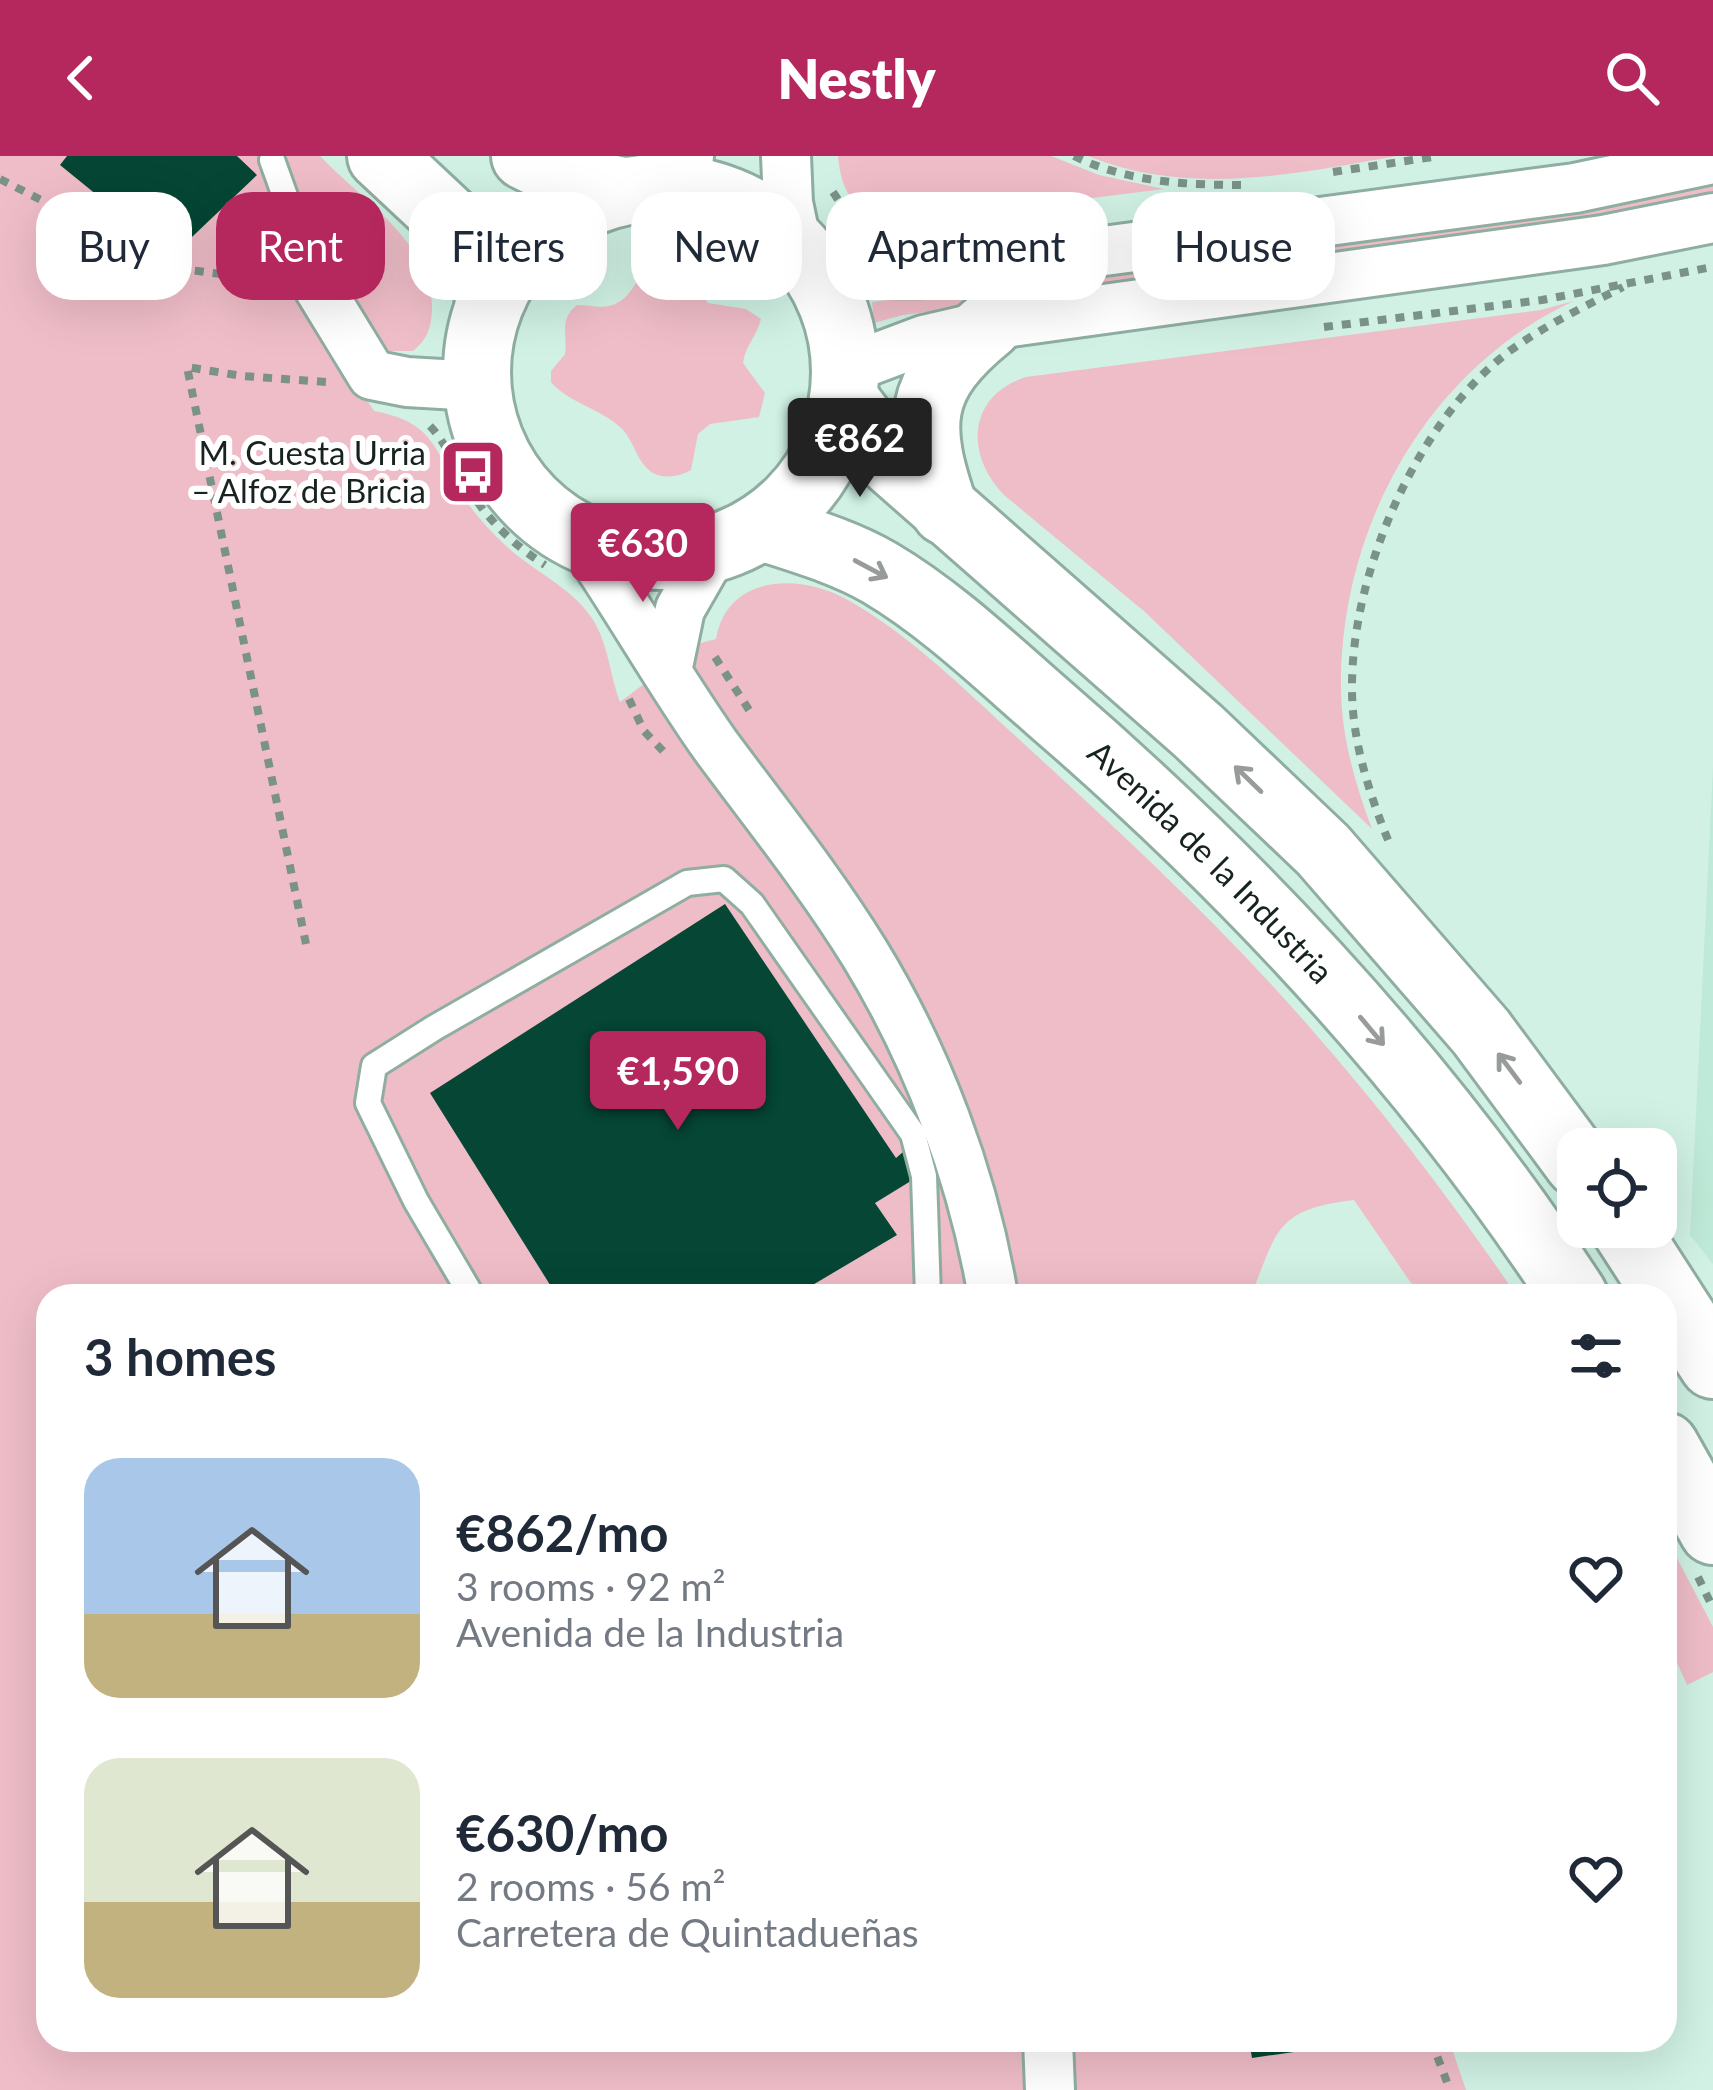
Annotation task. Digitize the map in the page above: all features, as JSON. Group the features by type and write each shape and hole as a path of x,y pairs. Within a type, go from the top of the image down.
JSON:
{"main road":[{"path":"381,156 458,227 479,254 490,303"},
{"path":"525,156 566,178 658,178 748,208 803,252 836,311 846,384 835,437 817,472 792,502 739,537 669,556 624,552 580,537 542,512 511,480 489,440 476,386 476,358 490,303 512,263 543,230 580,206 658,178"},
{"path":"945,511 927,458 925,420 937,378 959,349 989,325"},
{"path":"846,384 893,463 1198,731 1323,850 1481,1032 1557,1135"},
{"name":"Avenida de la Industria","path":"739,537 838,553 905,590 993,659 1142,790 1291,937 1508,1202 1566,1284"},
{"path":"1638,1248 1661,1284"},
{"path":"1677,1309 1713,1365"},
{"path":"1677,1468 1713,1532"}],"street":[{"path":"807,163 788,203 803,252 850,272 896,275 1575,188 1713,159"},
{"path":"846,384 924,340 989,325 1604,240 1713,218"},
{"path":"327,300 372,375 476,386"},
{"path":"580,537 635,628 866,956 920,1059 958,1156 990,1284"},
{"path":"667,671 680,609 739,537"},
{"path":"1048,2052 1050,2090"}],"lane":[{"path":"272,160 284,192"},
{"path":"465,1284 416,1201 368,1103 374,1066 687,884 724,879 752,904 913,1134 924,1176 928,1284"}],"path":[{"path":"1074,156 1156,180 1248,184"},
{"path":"1312,175 1439,156"},
{"path":"807,163 833,192"},
{"path":"0,178 162,262 216,274"},
{"path":"1394,855 1360,758 1352,690 1369,574 1421,453 1461,397 1508,352 1623,286"},
{"path":"306,944 187,367 309,382 345,382 372,375"},
{"path":"711,651 752,715"},
{"path":"1436,2052 1450,2090"}],"shaded area":[{"path":"0,156 320,156 359,192 216,192 216,300 385,300 385,217 409,246 409,300 431,300 432,311 425,338 413,351 391,351 365,397 374,411 421,430 487,527 586,610 603,642 620,702 697,644 716,639 734,602 749,591 767,585 807,585 870,613 960,685 1243,954 1393,1127 1508,1284 1412,1284 1354,1200 1294,1217 1274,1239 1256,1284 36,1284 36,2052 1453,2052 1466,2090 0,2090"},
{"path":"838,156 1051,156 1099,175 1164,189 1108,196 1108,192 848,192"},
{"path":"1088,156 1397,156 1281,175 1203,179 1126,169"},
{"path":"1713,181 1713,195 1642,211 1335,254 1335,237"},
{"path":"1132,268 1132,282 1108,285 1108,271"},
{"path":"631,291 631,300 706,300 746,309 761,319 743,363 765,393 759,417 710,424 698,434 691,470 678,475 649,470 614,422 551,382 551,371 565,354 571,311 577,305 605,307"},
{"path":"889,300 1017,301 874,323 872,302"},
{"path":"1574,301 1522,331 1475,368 1435,411 1402,460 1376,512 1356,569 1341,687 1350,759 1372,829 1145,612 1004,495 991,479 978,445 978,428 992,398 1026,377 1541,310"},
{"path":"1713,768 1713,1264 1690,1235"},
{"path":"1677,1558 1713,1627 1713,1672 1687,1685 1677,1663"}],"building":[{"path":"67,156 237,156 257,175 239,192 216,192 216,214 192,237 192,192 93,192 60,165"},
{"path":"725,904 896,1158 903,1152 919,1176 875,1203 897,1235 814,1284 549,1284 430,1093"},
{"path":"1251,2052 1293,2052 1252,2058"}],"place":[{"name":"M. Cuesta Urria – Alfoz de Bricia","path":"473,472"}]}
